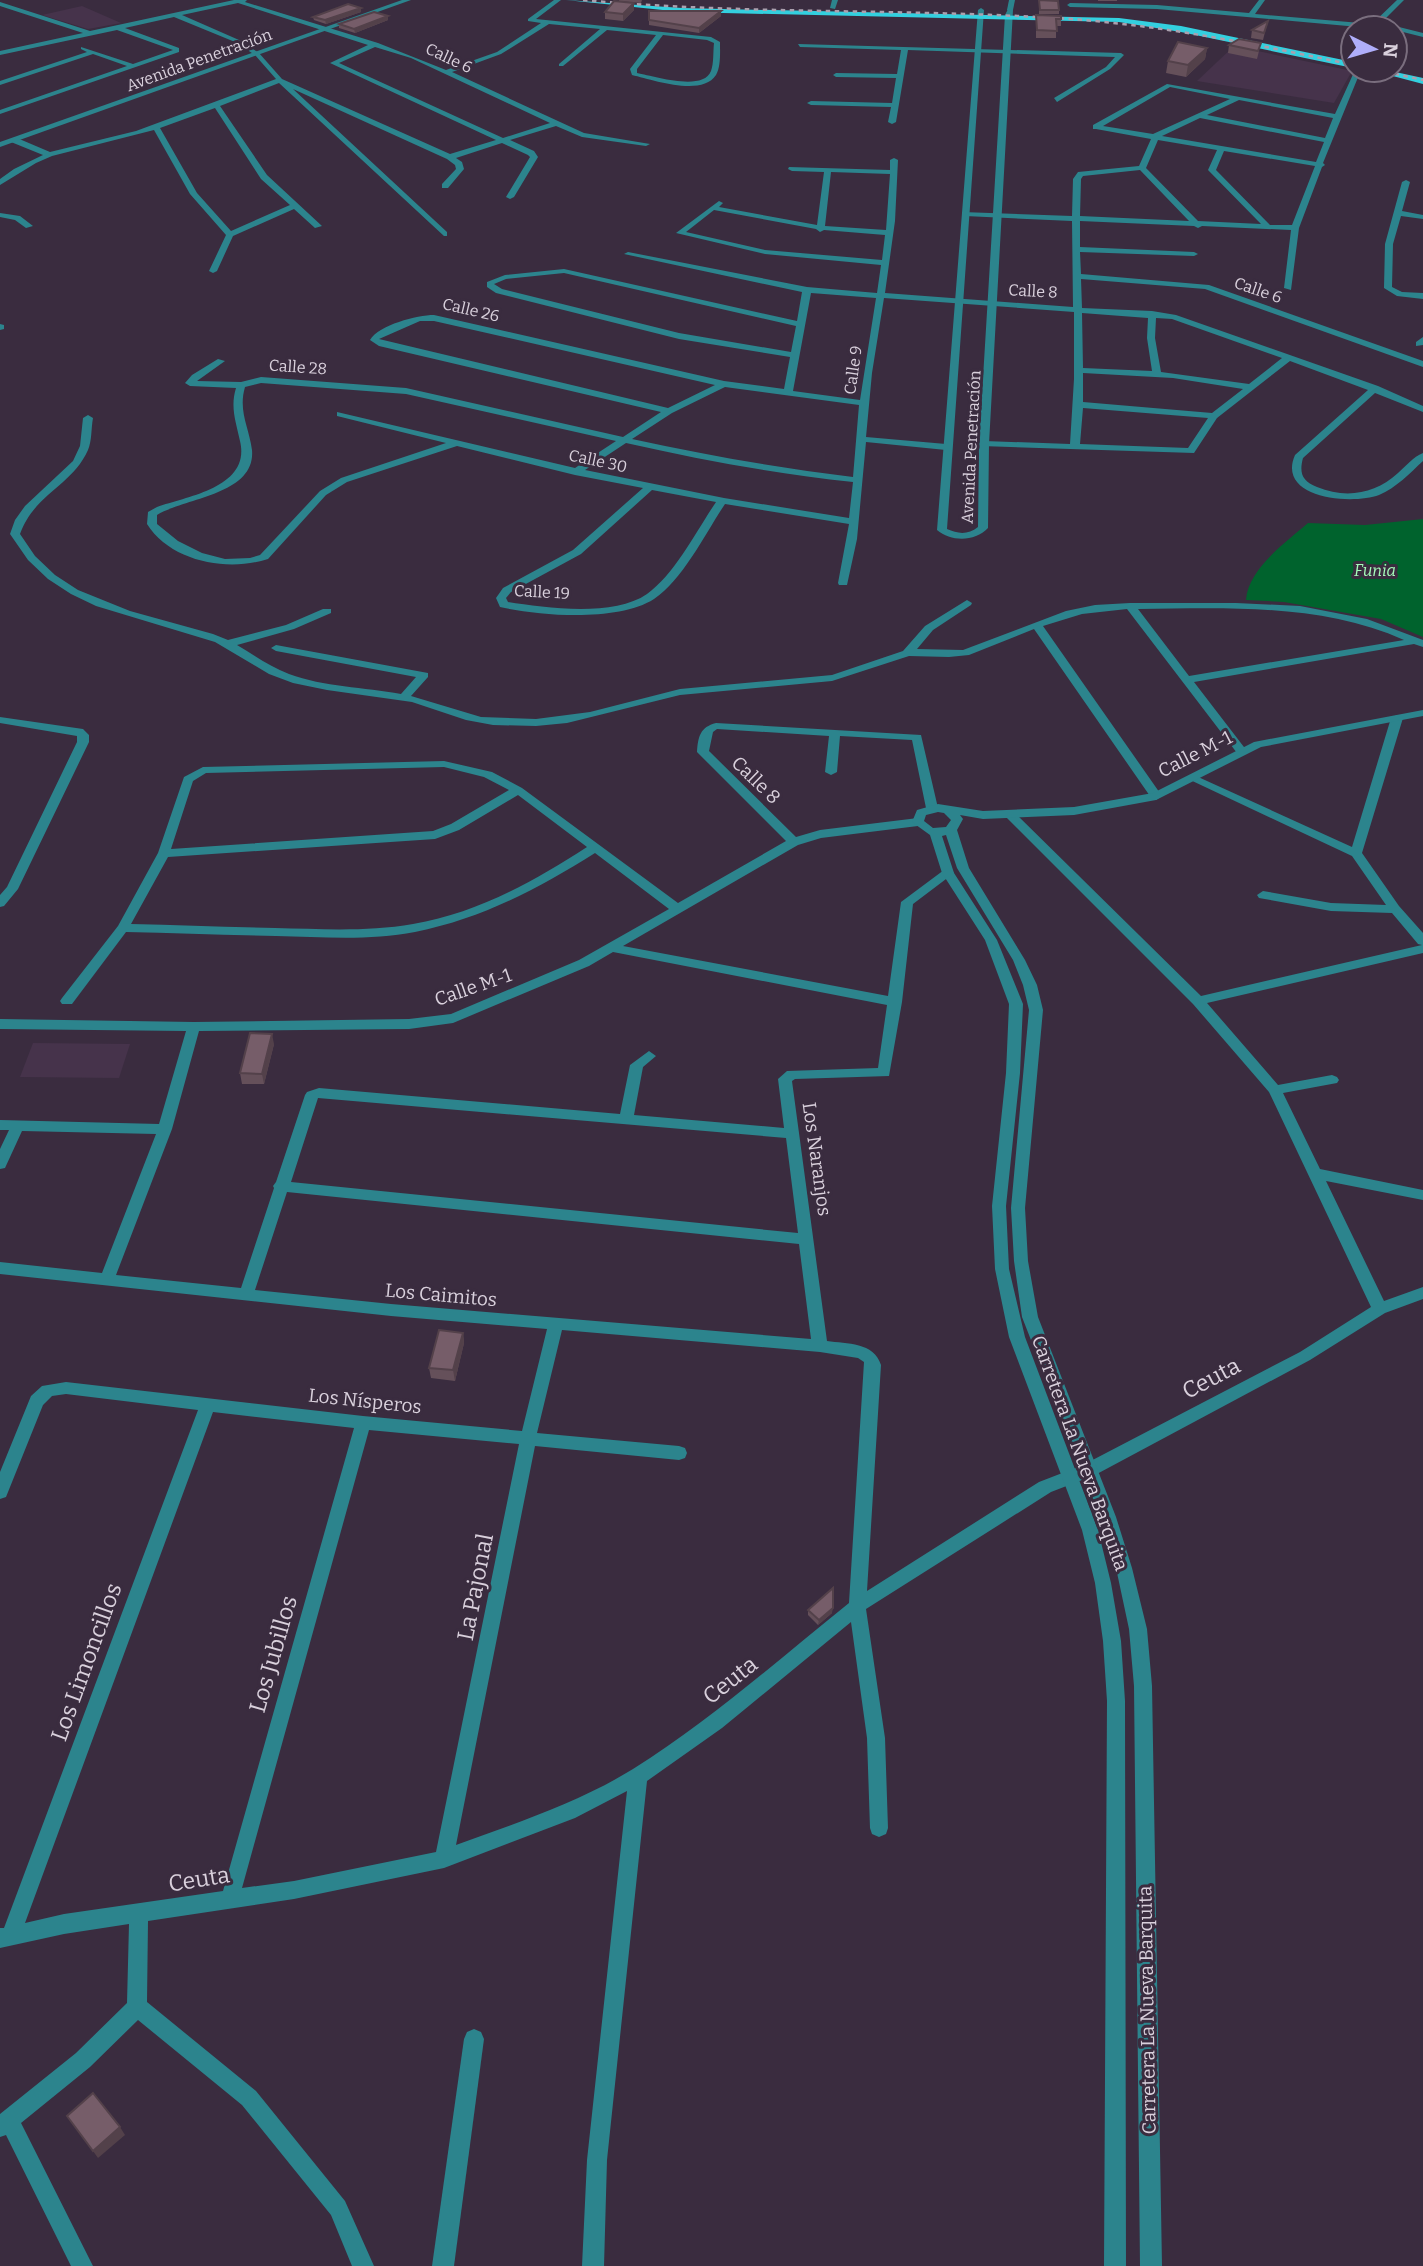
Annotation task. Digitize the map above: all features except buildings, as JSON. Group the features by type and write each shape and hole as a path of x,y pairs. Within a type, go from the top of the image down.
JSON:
{"main road":[{"path":"570,0 682,10 1009,13 1070,8 1197,26 1339,56"},
{"path":"649,0 834,4 981,13"},
{"path":"1070,8 1339,62"}],"street":[{"name":"Avenida Penetración","path":"0,145 408,0"},
{"path":"558,0 530,20 661,33 714,39 717,41 714,73 704,83 681,84 634,74 633,69 661,33"},
{"name":"Avenida Penetración","path":"981,13 946,447 942,530 949,535 970,536 983,528 984,444 1011,0"},
{"path":"1251,15 1262,0"},
{"path":"1386,14 1401,0"},
{"name":"Calle 6","path":"240,1 413,57 582,135 646,144"},
{"path":"0,53 240,1"},
{"path":"1070,8 1160,3 1251,15 1339,22"},
{"path":"2,5 88,33"},
{"path":"175,15 228,36 257,54 280,80 444,234"},
{"path":"446,72 499,53 547,22"},
{"path":"0,112 177,51 117,27"},
{"path":"561,65 605,28"},
{"path":"60,38 133,66"},
{"path":"376,44 332,63 373,79 531,153 534,158 510,197"},
{"path":"800,45 979,49 1121,56 1108,68 1057,100"},
{"path":"892,122 905,47"},
{"path":"0,83 92,52"},
{"path":"836,75 900,76"},
{"path":"0,183 27,163 48,154 156,127 280,80 450,157 459,164 460,169 445,186"},
{"path":"1288,288 1295,228 1352,84"},
{"path":"1339,116 1357,84"},
{"path":"1321,165 1096,127 1165,86 1339,116"},
{"path":"1142,168 1156,136 1238,98"},
{"path":"811,103 895,104"},
{"path":"216,106 264,177 318,226"},
{"path":"1199,116 1328,141"},
{"path":"450,157 557,123"},
{"path":"156,127 194,194 220,220 230,235"},
{"path":"14,140 48,154"},
{"path":"1221,148 1212,166 1215,174 1269,228"},
{"name":"Calle 9","path":"843,583 851,550 864,403 886,262 894,160"},
{"path":"1075,446 1080,405 1075,220 1079,174 1142,168"},
{"path":"1142,168 1198,226"},
{"path":"792,169 894,172"},
{"path":"820,230 828,170"},
{"path":"1406,182 1389,244 1388,289 1400,294 1423,296"},
{"path":"886,262 765,252 680,233 716,205 775,223 820,230 888,233"},
{"path":"213,271 230,235 294,206"},
{"path":"965,214 1198,226 1295,228"},
{"path":"1397,214 1423,217"},
{"path":"0,215 17,218 29,226"},
{"path":"1077,249 1194,254"},
{"name":"Calle 8","path":"628,254 807,290 1152,314 1186,320 1375,388 1423,409"},
{"path":"796,355 679,336 499,291 490,285 505,276 564,271 802,326"},
{"name":"Calle 6","path":"1077,276 1206,287 1423,364"},
{"path":"788,394 807,290"},
{"path":"1152,314 1151,338 1157,374"},
{"name":"Calle 26","path":"669,411 374,340 377,335 419,318 434,318 724,384 864,403"},
{"path":"984,444 1191,451 1214,416 1289,357"},
{"name":"Calle 28","path":"221,361 190,383 241,385 261,380 406,391 622,441 765,469 858,481"},
{"path":"1077,369 1157,374 1250,387"},
{"path":"575,472 669,411 724,384"},
{"path":"241,385 237,393 238,421 249,456 248,466 228,484 152,514 152,526 177,547 195,555 223,561 254,561 264,557 323,493 344,480 454,444"},
{"path":"1375,388 1298,457 1296,475 1309,487 1321,493 1353,497 1382,489 1423,456"},
{"path":"1080,405 1214,416"},
{"name":"Calle 30","path":"340,414 454,444 648,488 854,522"},
{"path":"88,418 83,451 70,470 32,502 18,522 15,534 24,550 41,569 78,596 231,643 269,671 298,682 404,697 452,713 491,722 545,723 580,718 676,692 770,687 834,677 870,668 907,653 947,656 965,653 1071,613 1130,606 1213,605 1314,610 1362,620 1419,642"},
{"path":"862,439 946,447"},
{"path":"1410,466 1423,473"},
{"name":"Calle 19","path":"648,488 578,551 507,590 501,598 504,605 525,609 602,611 632,607 661,587 721,502"},
{"path":"907,653 929,628 967,603"},
{"path":"1130,606 1241,751"},
{"path":"231,643 290,627 327,611"},
{"path":"1037,625 1156,796"},
{"path":"1186,680 1419,642"},
{"path":"276,648 424,675 404,697"},
{"name":"Calle M-1","path":"932,808 983,816 1074,811 1156,796 1258,744 1423,713"},
{"path":"1356,853 1397,718"},
{"path":"0,720 79,731 83,735 83,742 12,889 0,902"},
{"name":"Calle 8","path":"794,842 703,752 705,732 716,726 917,737 932,808"},
{"path":"831,772 835,732"},
{"path":"67,1001 123,928 164,853 188,779 203,770 444,764 488,774 518,790 676,908"},
{"path":"1192,778 1356,853 1395,909 1423,941"},
{"path":"164,853 435,835 455,827 518,790"},
{"path":"932,808 921,813 918,822 925,829 946,830 957,819 948,810"},
{"path":"1009,814 1198,1001 1275,1090 1380,1309"},
{"name":"Calle M-1","path":"946,830 983,816"},
{"name":"Calle M-1","path":"0,1024 194,1027 409,1024 453,1018 504,999 613,948 676,908 794,842 820,834 918,822"},
{"name":"Carretera La Nueva Barquita","path":"946,830 948,873 992,940 1016,1004 1013,1073 999,1206 1002,1269 1017,1337 1090,1530 1103,1583 1112,1641 1115,2266"},
{"name":"Carretera La Nueva Barquita","path":"946,830 963,868 1019,960 1030,985 1036,1010 1018,1208 1021,1261 1030,1317 1108,1517 1124,1568 1138,1629 1142,1674 1151,2266"},
{"path":"123,928 313,933 373,932 430,925 489,906 539,884 594,848"},
{"path":"613,948 895,1002 907,902 948,873"},
{"path":"1263,895 1331,907 1395,909"},
{"path":"1198,1001 1423,949"},
{"name":"Los Naranjos","path":"820,1346 792,1135 787,1076 884,1073 895,1002"},
{"path":"107,1280 165,1129 194,1027"},
{"path":"626,1120 638,1065 649,1056"},
{"path":"1275,1090 1332,1080"},
{"path":"246,1295 309,1099 319,1093 792,1135"},
{"path":"0,1125 165,1129"},
{"path":"0,1164 18,1125"},
{"path":"1317,1174 1423,1195"},
{"path":"280,1186 806,1239"},
{"name":"Los Caimitos","path":"0,1268 246,1295 820,1346 862,1352 871,1358 873,1365 857,1606"},
{"name":"Ceuta","path":"5,1937 64,1924 294,1890 444,1859 568,1812 638,1776 716,1722 857,1606 1045,1487 1089,1470 1305,1356 1380,1309 1423,1293"},
{"name":"La Pajonal","path":"444,1859 528,1439 556,1324"},
{"name":"Los Nísperos","path":"0,1492 37,1401 48,1390 66,1388 363,1423 678,1453"},
{"name":"Los Limoncillos","path":"5,1937 208,1405"},
{"name":"Los Jubillos","path":"230,1899 363,1423"},
{"path":"857,1606 876,1738 879,1828"},
{"path":"593,2266 597,2160 638,1776"},
{"path":"82,2266 4,2123 83,2060 137,2007 139,1913"},
{"path":"137,2007 249,2098 338,2207 363,2266"},
{"path":"443,2266 474,2039"}],"shaded area":[{"path":"82,6 121,23 88,29 42,15"},
{"path":"1234,46 1339,68 1339,84 1345,84 1334,103 1197,81"},
{"path":"33,1043 130,1044 119,1078 20,1077"}],"green space":[{"name":"Funia","path":"1423,519 1423,637 1381,619 1284,602 1246,600 1248,589 1260,567 1308,523 1365,525"}],"railway":[{"path":"583,0 705,8 1071,19 1177,31 1339,62"},
{"path":"1409,77 1423,80"}]}
